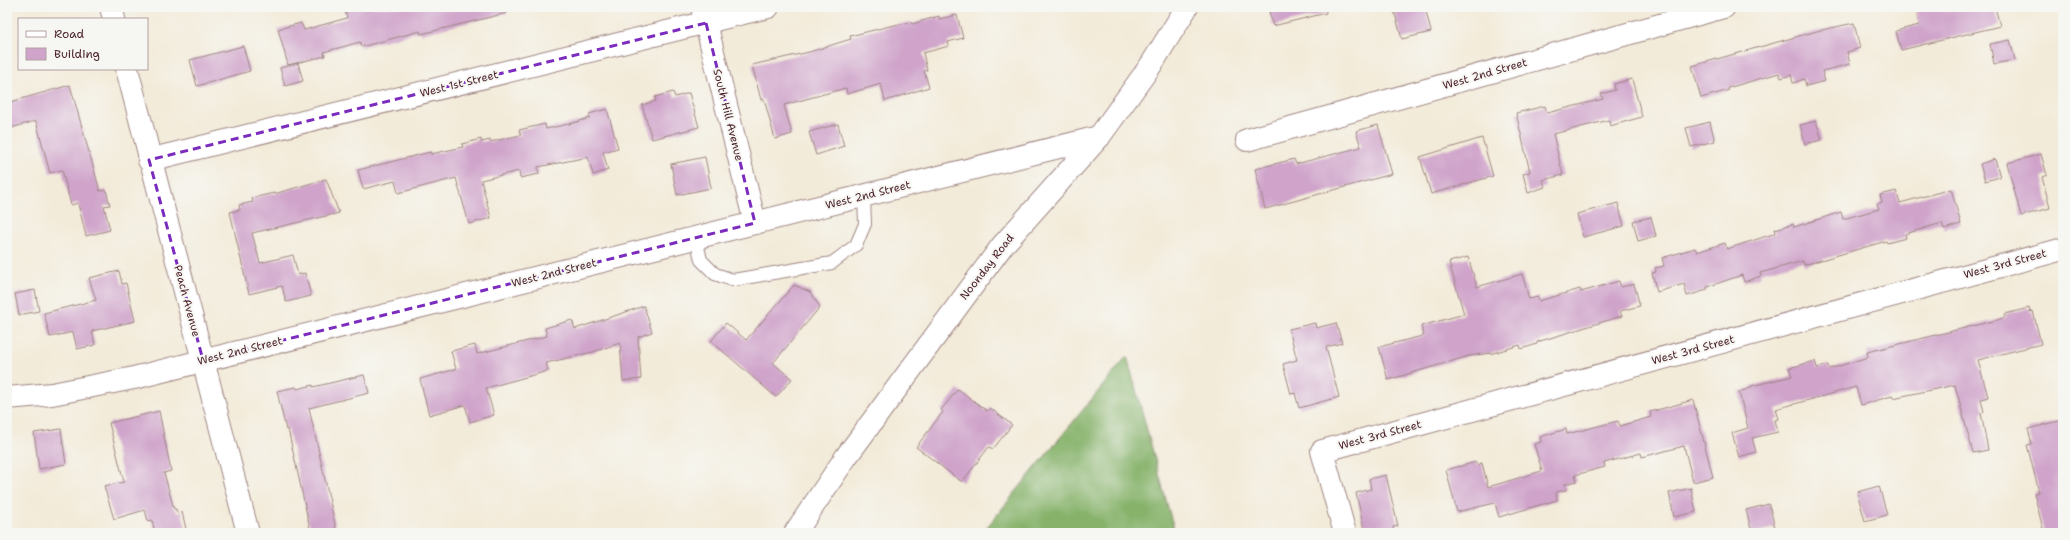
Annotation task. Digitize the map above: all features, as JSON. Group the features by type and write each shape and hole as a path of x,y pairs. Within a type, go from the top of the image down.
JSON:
{"street":[{"path":"111,7 114,18"},
{"name":"West 1st Street","path":"149,160 704,15 768,7"},
{"name":"Noonday Road","path":"795,533 856,444 1002,246 1099,137 1151,65 1187,7"},
{"name":"West 2nd Street","path":"1247,140 1724,7"},
{"name":"South Hill Avenue","path":"704,15 755,223"},
{"name":"Peach Avenue","path":"127,70 149,160 248,533"},
{"name":"West 2nd Street","path":"7,398 52,394 134,378 1099,137"},
{"name":"West 3rd Street","path":"1345,533 1322,451 2063,249"}],"lane":[{"path":"696,238 702,260 715,274 733,280 832,263 856,245 865,224 864,196"}],"highlighted area":[{"path":"706,23 755,223 203,360 149,160"}],"green space":[{"path":"1127,356 1175,533 982,533"}],"building":[{"path":"344,7 507,7 507,13 421,34 420,31 361,47 360,42 324,52 325,56 288,65 278,29 301,23 304,30 347,18"},
{"path":"1268,7 1325,7 1326,13 1273,26"},
{"path":"1393,7 1425,7 1431,32 1402,39"},
{"path":"1915,7 1995,7 2000,26 1901,50 1896,31 1919,25"},
{"path":"957,15 963,38 948,42 949,46 923,53 927,70 924,71 929,87 885,101 881,84 847,94 846,88 784,105 792,134 775,139 764,99 761,100 752,65 809,52 851,39 850,36 890,26 911,22 912,24 939,16 939,19"},
{"path":"1854,23 1860,48 1847,52 1850,64 1822,71 1825,81 1806,86 1804,79 1793,83 1791,75 1781,78 1779,73 1728,88 1729,90 1701,98 1692,66 1817,31"},
{"path":"2010,40 2015,60 1994,64 1990,44"},
{"path":"243,46 250,71 197,86 190,60"},
{"path":"298,63 303,81 285,86 280,68"},
{"path":"1632,79 1642,117 1610,126 1609,120 1553,134 1563,175 1543,180 1545,187 1528,193 1523,174 1530,172 1516,113 1545,106 1547,113 1603,99 1601,94 1615,90 1614,84"},
{"path":"70,85 100,191 106,190 110,205 104,206 110,230 86,236 78,203 71,205 62,170 50,173 36,121 7,129 7,103"},
{"path":"673,92 675,97 689,93 699,127 652,139 642,105 656,101 655,97"},
{"path":"607,109 618,148 603,152 608,170 593,175 588,157 538,167 539,174 520,178 519,171 481,180 491,218 469,224 456,178 398,193 395,181 363,189 358,170 430,152 431,154 463,147 462,144 481,139 481,142 490,140 490,142 521,135 519,130 545,124 546,129 573,123 590,118 589,114"},
{"path":"1816,121 1822,140 1805,144 1800,125"},
{"path":"1710,122 1715,141 1691,147 1686,128"},
{"path":"838,124 844,146 816,155 809,132"},
{"path":"1378,125 1392,174 1265,209 1255,169 1294,159 1296,164 1361,147 1356,131"},
{"path":"1482,138 1493,176 1431,194 1420,157"},
{"path":"2041,154 2047,175 2042,177 2050,208 2021,216 2007,163"},
{"path":"705,157 711,188 677,195 671,164"},
{"path":"1995,159 2000,177 1985,181 1980,164"},
{"path":"326,179 339,213 252,233 260,263 293,255 298,275 305,273 311,296 286,302 282,286 249,294 230,212 240,210 239,205 253,202 252,198 274,194"},
{"path":"1951,189 1961,224 1944,229 1942,223 1905,234 1906,238 1887,243 1886,241 1804,265 1803,261 1760,273 1761,276 1744,282 1742,275 1707,287 1707,290 1687,296 1684,284 1657,292 1652,273 1656,272 1655,268 1664,266 1662,258 1695,248 1697,252 1725,243 1727,249 1776,233 1775,229 1793,224 1794,227 1841,212 1843,219 1879,209 1877,204 1882,202 1880,195 1896,191 1900,203"},
{"path":"1618,203 1624,226 1583,237 1577,214"},
{"path":"1651,217 1656,236 1638,241 1633,221"},
{"path":"1468,257 1477,287 1522,274 1529,299 1538,297 1539,301 1580,289 1581,292 1619,281 1621,287 1634,284 1640,306 1620,311 1622,316 1537,342 1537,344 1521,349 1520,345 1490,354 1469,356 1388,380 1379,347 1422,336 1424,335 1421,326 1464,314 1449,262"},
{"path":"119,271 122,284 126,283 135,321 92,331 95,345 77,349 73,332 50,337 44,313 96,300 89,278"},
{"path":"794,285 810,292 820,307 773,363 792,379 776,397 711,341 726,323 746,340"},
{"path":"35,290 39,311 19,315 15,294"},
{"path":"644,306 652,332 638,337 641,379 623,381 620,343 593,352 546,363 548,371 486,388 494,415 470,422 465,405 429,415 420,379 456,369 451,351 475,345 477,354 547,336 545,328 572,320 575,329"},
{"path":"2029,308 2030,312 2033,311 2041,344 1978,360 1988,397 1981,399 1984,412 1981,413 1988,450 1973,453 1955,385 1893,398 1892,396 1861,405 1856,387 1776,409 1779,419 1775,420 1778,432 1752,438 1756,452 1739,457 1732,433 1748,428 1739,392 1751,388 1751,386 1792,376 1789,368 1815,361 1817,368 1828,365 1829,369 1868,357 1867,352 1997,320 2005,317 2005,314"},
{"path":"1315,323 1316,328 1336,323 1342,343 1326,347 1339,397 1299,408 1295,393 1291,394 1283,364 1297,360 1289,329"},
{"path":"364,375 369,393 309,408 337,533 311,533 288,429 286,430 277,391 296,387 297,389 313,385 313,387"},
{"path":"958,389 987,411 990,408 1012,425 993,449 989,447 962,482 916,447 943,412 941,410"},
{"path":"1693,400 1713,477 1693,482 1684,446 1642,457 1641,453 1604,463 1605,467 1575,475 1577,481 1565,484 1566,490 1556,492 1557,500 1499,517 1495,503 1457,512 1446,470 1476,462 1477,465 1482,463 1488,487 1542,471 1534,444 1541,442 1540,437 1566,429 1567,434 1618,421 1620,426 1651,417 1650,412"},
{"path":"159,411 171,471 164,473 174,509 176,509 177,513 182,512 187,533 155,533 152,520 148,521 145,510 114,519 104,486 124,482 109,423"},
{"path":"2063,420 2063,533 2044,533 2034,493 2039,492 2027,445 2032,444 2028,429"},
{"path":"61,429 66,464 39,469 34,433"},
{"path":"1386,475 1398,526 1393,527 1394,533 1365,533 1356,493 1371,489 1369,479"},
{"path":"1879,486 1887,515 1865,521 1857,492"},
{"path":"1691,488 1696,512 1674,517 1669,493"},
{"path":"1769,504 1775,528 1752,533 1746,510"}]}
